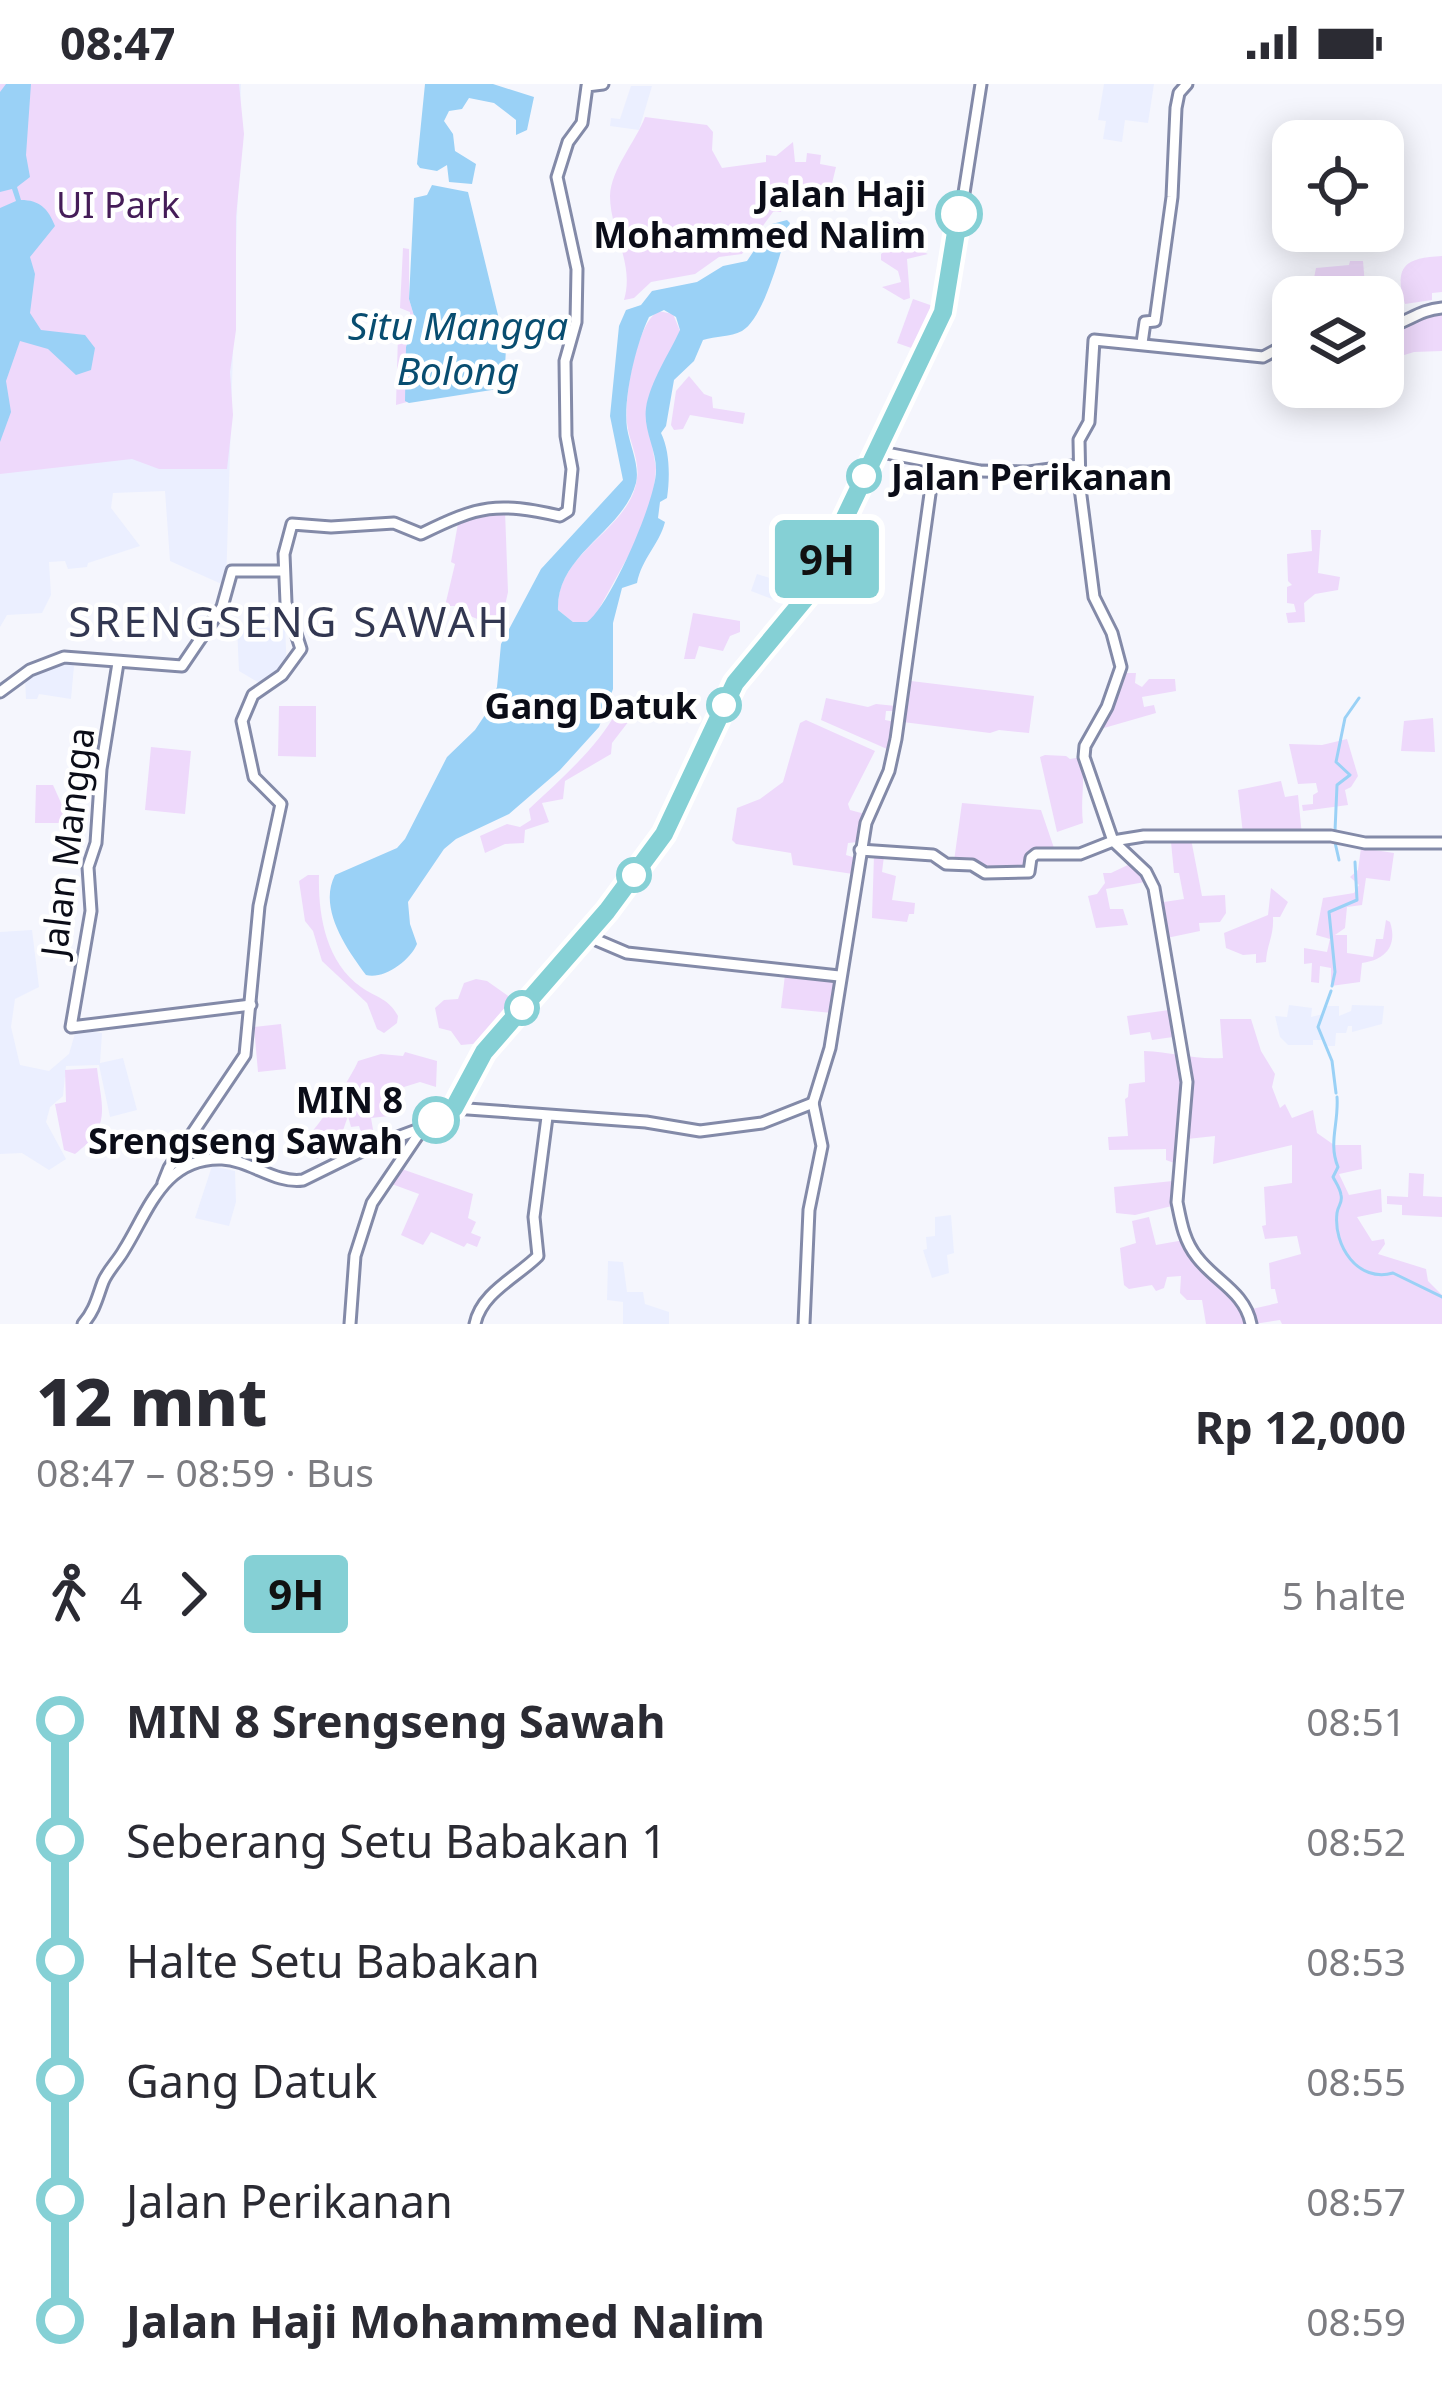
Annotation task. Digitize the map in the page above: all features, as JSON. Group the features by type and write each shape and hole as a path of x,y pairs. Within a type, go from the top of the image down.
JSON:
{"street":[{"path":"83,1324 150,1198 172,1172 245,1055 259,906 280,804 254,777 242,721 253,695 282,675 301,649 299,633 286,610 284,571 292,524 394,523 421,534 451,517 482,509 513,506 560,516 568,511 572,469 566,436 566,350 576,322 577,269 557,177 568,142 582,123 587,86 603,84"},
{"path":"172,1172 224,1159 296,1181 422,1128 454,1108 484,1052 586,936 664,834 735,683 808,595 943,312 981,84"},
{"path":"1142,343 1145,322 1156,321 1163,282 1176,104 1187,84"},
{"path":"1404,324 1423,309 1442,308"},
{"path":"1251,1324 1244,1303 1195,1254 1181,1222 1178,1202 1187,1082 1154,888 1146,872 1114,841 1084,750 1120,675 1120,658 1094,597 1079,440 1087,430 1093,396 1094,340 1263,357 1272,352"},
{"path":"876,451 934,465 1029,472 1079,465"},
{"path":"803,1324 809,1210 822,1139 813,1103 827,1061 860,850 896,739 934,465"},
{"path":"0,692 30,670 67,657 182,666 222,607 232,571 284,571"},
{"name":"Jalan Mangga","path":"118,663 101,770 96,843 88,868 92,911 70,1027 250,1005"},
{"path":"860,850 933,855 948,865 974,866 985,873 1025,874 1036,854 1080,854 1114,841 1163,835 1173,839 1309,836 1365,843 1442,843"},
{"path":"586,936 609,949 632,954 839,976"},
{"path":"454,1108 646,1122 700,1131 762,1123 813,1103"},
{"path":"475,1324 484,1304 539,1252 534,1217 547,1117"},
{"path":"350,1324 356,1256 374,1197 422,1128"}],"shaded area":[{"name":"UI Park","path":"0,84 241,84 226,586 170,561 165,491 113,493 111,508 140,546 87,567 68,569 65,561 49,562 51,595 42,613 7,615 0,627"},
{"path":"1104,84 1154,84 1148,123 1125,120 1122,142 1103,139 1106,121 1098,120"},
{"path":"631,86 652,86 639,130 610,126 611,118 620,119"},
{"path":"776,562 797,569 794,578 808,583 803,597 787,591 783,603 751,591 757,574 770,578"},
{"path":"285,627 287,670 263,685 239,671 237,628 253,635 253,628"},
{"path":"66,662 74,666 71,699 39,694 37,699 26,699 25,678"},
{"path":"32,930 39,987 15,999 11,1027 20,1065 49,1071 69,1054 76,1030 102,1033 100,1063 123,1058 137,1110 110,1117 99,1065 66,1066 63,1096 50,1107 46,1122 66,1159 49,1170 22,1153 0,1154 0,932"},
{"path":"1289,1005 1312,1008 1311,1017 1323,1014 1324,1006 1339,1006 1339,1016 1351,1011 1352,1005 1384,1006 1382,1024 1352,1032 1348,1026 1346,1033 1336,1033 1335,1046 1326,1046 1325,1040 1288,1045 1280,1037 1275,1016 1287,1017"},
{"path":"212,1166 235,1171 236,1202 229,1226 195,1218"},
{"path":"951,1215 954,1253 947,1255 949,1273 932,1278 923,1250 927,1249 926,1237 935,1236 935,1217"},
{"path":"608,1261 623,1262 627,1292 643,1292 645,1304 669,1312 669,1324 623,1324 623,1302 607,1300"}],"green space":[{"name":"UI Park","path":"0,84 239,84 244,134 236,217 236,330 230,372 233,415 227,469 159,469 132,459 0,474"},
{"path":"645,117 707,125 722,168 766,162 766,155 776,156 793,142 795,162 806,162 807,153 821,155 820,164 836,167 827,204 782,205 781,212 773,212 742,254 719,257 695,274 651,282 634,298 624,300 626,273 611,186"},
{"path":"897,222 915,229 918,250 928,254 907,259 910,298 904,300 882,287 901,282 898,271 881,260 881,254 898,240 902,228"},
{"path":"403,248 409,249 409,299 415,319 410,335 410,312 400,308"},
{"path":"1442,256 1442,292 1432,293 1432,300 1405,304 1402,272 1419,259"},
{"path":"1363,261 1364,276 1314,276 1316,268"},
{"path":"913,299 933,306 917,350 897,343"},
{"path":"658,311 673,314 680,331 646,411 656,468 653,499 636,542 595,616 587,622 573,622 558,610 568,572 622,513 637,478 627,396 643,331"},
{"path":"1442,311 1442,351 1404,355 1404,326 1417,312"},
{"path":"398,335 410,335 407,402 396,405"},
{"path":"689,376 712,397 713,408 745,413 743,424 690,415 683,429 674,430 676,391"},
{"path":"505,511 508,592 500,628 470,616 465,606 445,606 459,518"},
{"path":"1311,530 1321,530 1318,573 1340,577 1338,590 1315,594 1304,603 1305,622 1288,623 1286,613 1296,612 1294,604 1287,603 1287,587 1292,585 1287,554 1312,551"},
{"path":"693,613 740,621 740,632 730,636 723,651 699,646 695,659 684,659"},
{"path":"1124,673 1136,673 1135,683 1142,687 1149,679 1175,679 1176,691 1142,697 1144,707 1154,705 1156,713 1104,728 1099,725"},
{"path":"907,682 1034,696 1029,733 903,722"},
{"path":"826,698 868,707 896,706 896,711 886,711 885,720 895,722 891,747 821,720"},
{"path":"279,706 316,706 316,757 278,756"},
{"path":"617,711 632,717 612,743 611,754 565,781 563,799 542,803 549,822 525,830 524,843 505,844 485,853 480,836 531,820 529,809 589,750"},
{"path":"1433,718 1435,752 1401,751 1404,721"},
{"path":"806,720 875,751 848,804 850,810 865,814 858,842 848,843 846,855 856,858 853,874 793,865 791,853 732,840 737,808 783,782 800,723"},
{"path":"1347,739 1358,776 1345,790 1348,805 1303,811 1302,805 1313,804 1318,792 1316,783 1298,784 1289,744 1322,745"},
{"path":"151,747 191,751 185,814 145,810"},
{"path":"1040,757 1081,757 1083,823 1057,832"},
{"path":"1281,781 1285,797 1298,795 1302,836 1243,834 1238,790"},
{"path":"36,785 53,785 70,823 35,823"},
{"path":"962,803 1041,810 1054,848 1026,852 1024,872 986,873 976,862 954,861"},
{"path":"1191,839 1202,896 1225,895 1226,913 1220,922 1199,923 1200,931 1162,939 1157,903 1184,899 1179,873 1174,873 1171,842"},
{"path":"1361,848 1394,853 1390,881 1366,878 1362,905 1347,907 1345,928 1335,935 1347,935 1347,953 1373,957 1386,920 1392,931 1391,945 1377,959 1362,963 1360,982 1331,986 1331,968 1320,966 1319,983 1311,982 1312,963 1304,964 1304,948 1327,952 1330,939 1316,935 1323,898 1354,893 1359,885 1350,877 1358,870"},
{"path":"874,855 884,856 882,872 896,876 892,900 915,903 907,922 872,918"},
{"path":"1132,863 1145,882 1106,889 1110,909 1123,909 1128,925 1096,928 1088,896 1097,894 1105,883 1103,873"},
{"path":"319,875 322,920 339,964 398,1016 397,1023 384,1033 377,1029 367,1003 322,961 305,921 299,881"},
{"path":"1271,888 1288,902 1280,917 1273,917 1266,962 1256,963 1256,954 1226,948 1224,933 1268,915"},
{"path":"785,975 835,980 832,1013 781,1008"},
{"path":"487,981 518,1003 483,1043 461,1045 451,1031 439,1028 435,1008 444,1000 458,999 464,983"},
{"path":"1169,1010 1173,1037 1152,1040 1150,1032 1130,1035 1127,1016"},
{"path":"1220,1019 1251,1019 1261,1051 1275,1074 1272,1087 1280,1108 1285,1104 1292,1118 1313,1110 1317,1133 1334,1145 1361,1145 1362,1169 1339,1174 1349,1195 1381,1189 1382,1212 1357,1217 1372,1241 1384,1239 1378,1254 1426,1269 1428,1281 1442,1295 1442,1324 1282,1324 1280,1320 1254,1324 1252,1309 1278,1303 1271,1289 1269,1263 1301,1254 1297,1236 1265,1239 1262,1226 1266,1225 1264,1187 1292,1183 1292,1145 1213,1164 1215,1136 1187,1139 1187,1084 1182,1086 1177,1164 1166,1160 1166,1149 1109,1150 1108,1137 1128,1136 1125,1099 1129,1084 1145,1082 1144,1051 1223,1058"},
{"path":"281,1024 286,1069 258,1072 254,1027"},
{"path":"405,1052 437,1061 436,1087 420,1082 404,1087 398,1115 371,1118 375,1141 365,1144 359,1126 351,1127 348,1116 340,1139 317,1159 309,1150 301,1155 299,1145 331,1106 358,1061"},
{"path":"97,1068 100,1125 75,1154 64,1150 55,1104 66,1102 65,1070"},
{"path":"399,1168 473,1194 468,1218 476,1222 471,1233 481,1237 477,1247 467,1243 464,1247 431,1232 423,1245 401,1235 419,1194 389,1183"},
{"path":"1409,1173 1424,1174 1423,1196 1442,1197 1442,1217 1402,1215 1402,1205 1387,1204 1387,1196 1408,1197"},
{"path":"1173,1181 1176,1205 1135,1215 1116,1213 1114,1187"},
{"path":"1149,1217 1156,1245 1184,1240 1238,1298 1247,1324 1206,1324 1202,1300 1187,1300 1180,1293 1181,1276 1167,1277 1164,1288 1156,1291 1152,1285 1129,1289 1124,1285 1120,1248 1136,1243 1132,1221"}],"water":[{"path":"6,84 31,84 26,155 30,177 17,187 21,200 42,206 55,226 30,257 35,274 30,313 41,330 85,335 95,348 91,370 76,375 48,349 20,341 6,381 11,412 0,442 0,208 16,201 12,189 0,192 0,92"},
{"path":"425,84 493,84 534,97 527,130 516,135 516,120 494,103 469,98 462,109 449,111 444,121 453,134 455,151 476,164 472,184 449,182 447,165 437,171 417,164"},
{"name":"Situ Mangga Bolong","path":"432,185 468,192 506,348 504,385 409,403 405,401 406,347 415,319 409,299 414,198 427,195"},
{"path":"790,223 758,312 742,331 703,340 694,361 674,380 661,433 669,482 658,518 665,522 637,583 622,588 613,623 613,689 599,727 560,770 509,814 444,849 408,902 417,944 388,972 366,975 332,914 335,875 397,848 405,839 447,757 487,712 497,687 501,644 541,569 623,480 610,416 619,326 626,310 641,305 652,291 697,282 723,266 747,261 772,224","holes":["664,310 676,317 680,330 646,408 656,471 648,505 597,612 587,622 573,622 558,610 560,590 578,558 618,516 636,483 626,416 640,342 649,317"]}],"waterway":[{"path":"1335,831 1337,785 1350,775 1336,762 1345,718 1359,698"},
{"path":"1334,838 1339,860"},
{"path":"1332,986 1329,912 1357,900 1355,862"},
{"path":"1331,991 1318,1027 1332,1061 1336,1093"},
{"path":"1337,1097 1334,1150 1338,1167 1333,1177 1340,1190 1337,1225 1344,1249 1369,1272 1393,1273 1442,1297"}],"bus line":[{"name":"9H","path":"436,1120 454,1108 484,1052 607,911 664,834 735,683 808,595 943,312 959,214"}],"place":[{"name":"Jalan Haji Mohammed Nalim","path":"959,214"},
{"name":"Jalan Perikanan","path":"864,476"},
{"name":"Gang Datuk","path":"724,705"},
{"name":"MIN 8 Srengseng Sawah","path":"436,1120"}],"district":[{"name":"SRENGSENG SAWAH","path":"290,620"}]}
